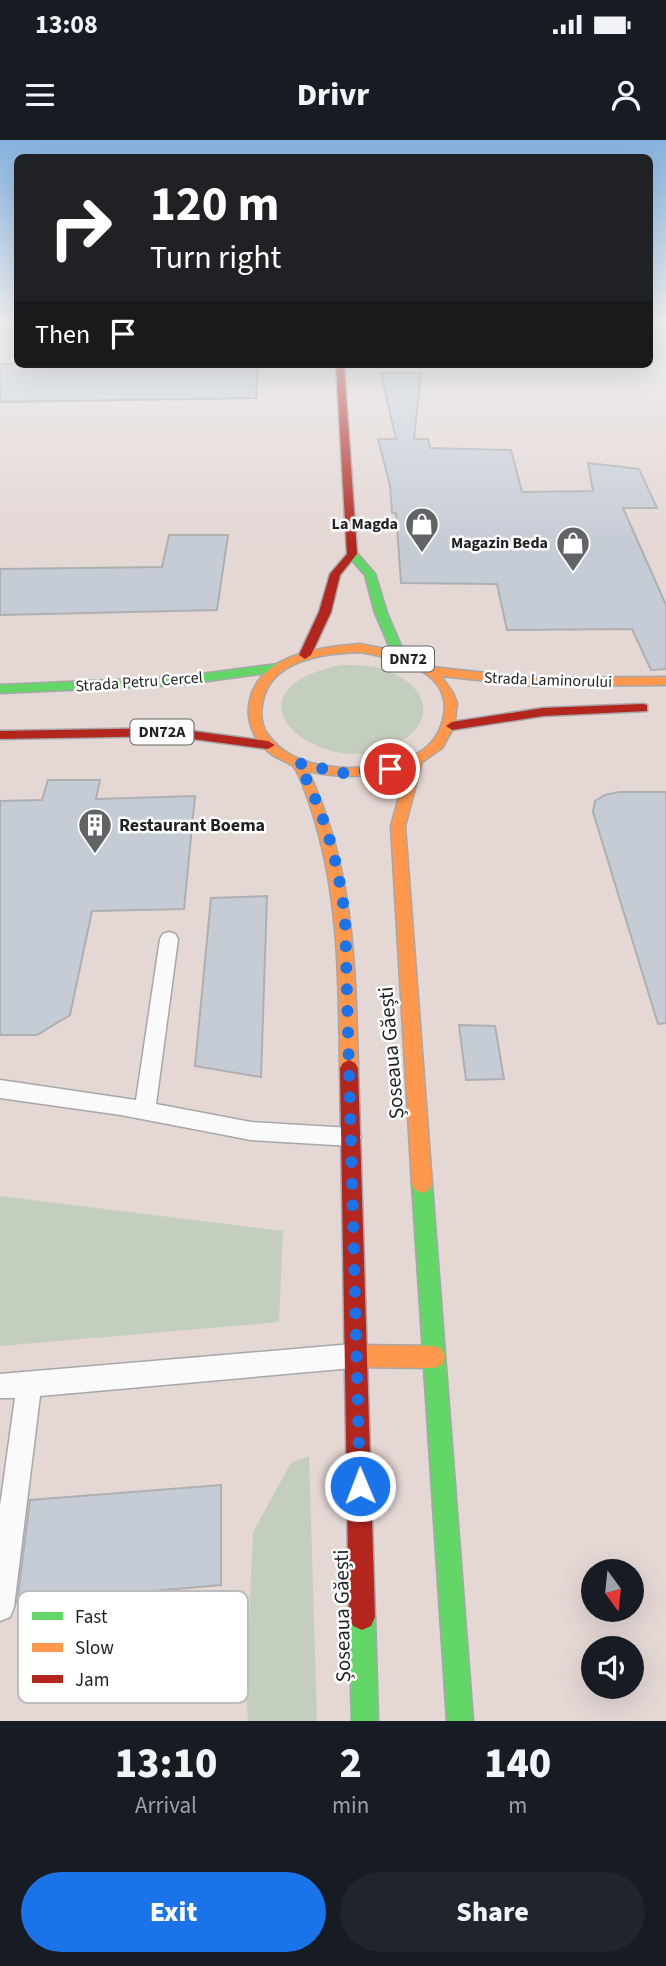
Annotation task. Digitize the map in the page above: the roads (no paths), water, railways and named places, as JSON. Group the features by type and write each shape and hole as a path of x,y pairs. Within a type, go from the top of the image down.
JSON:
{"main road":[{"path":"304,655 325,612 335,574 352,554 342,396"},
{"name":"DN72","path":"352,554 370,574 381,613 399,655"},
{"name":"DN72","path":"268,745 256,729 251,707 259,686 278,668 304,655 351,648 399,655 431,671 445,684 453,700 452,726"},
{"name":"Strada Petru Cercel","path":"0,689 178,681 278,668"},
{"name":"Strada Laminorului","path":"431,671 534,682 666,681"},
{"name":"Strada Laminorului","path":"452,726 543,712 654,707"},
{"path":"268,745 298,763 315,769 353,774 390,769 416,761 438,746 452,726"},
{"name":"DN72A","path":"0,735 170,732 268,745"},
{"name":"Șoseaua Găești","path":"416,761 398,826 399,860 460,1721"},
{"name":"Șoseaua Găești","path":"298,763 315,794 328,827 340,878 345,917 365,1721"},
{"path":"357,1356 434,1357"}],"lane":[{"path":"145,1111 169,939"},
{"path":"0,1089 145,1111 251,1131 351,1137"},
{"path":"0,1387 357,1356"},
{"path":"0,1607 29,1385"}],"place":[{"name":"La Magda","path":"422,554"},
{"name":"Magazin Beda","path":"573,573"},
{"name":"Restaurant Boema","path":"95,855"}]}
